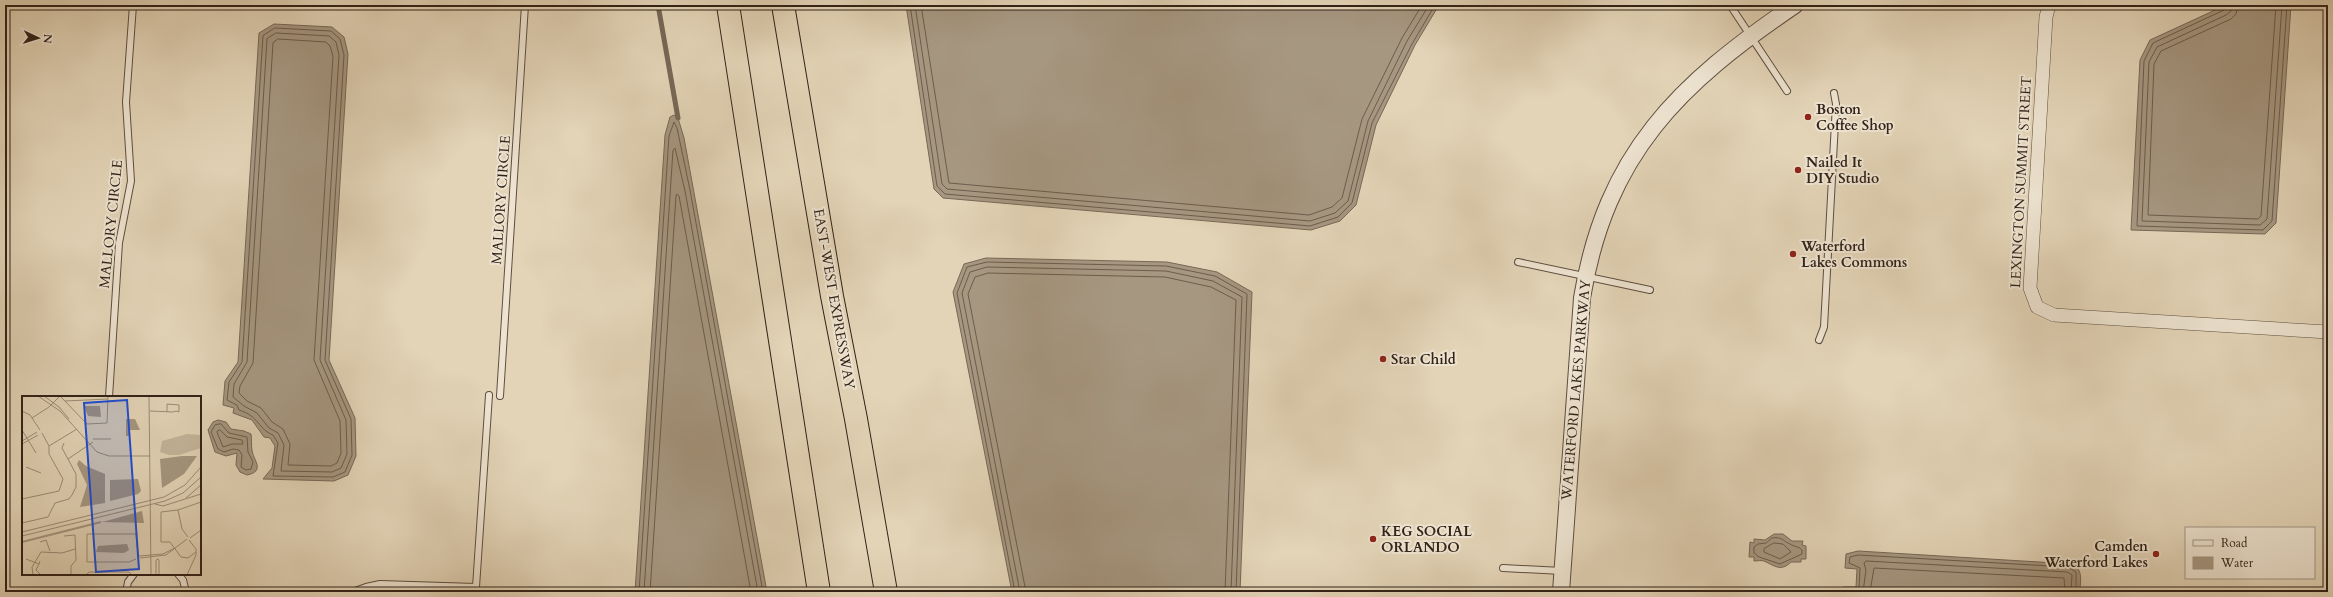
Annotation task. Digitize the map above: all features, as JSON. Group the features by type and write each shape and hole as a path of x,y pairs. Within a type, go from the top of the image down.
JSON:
{"highway":[{"path":"728,5 819,592"},
{"name":"EAST-WEST EXPRESSWAY","path":"782,5 830,288 856,420 886,592"}],"street":[{"name":"WATERFORD LAKES PARKWAY","path":"1561,592 1575,373 1585,277 1595,240 1608,204 1645,136 1684,90 1708,68 1750,36 1795,5"},
{"name":"LEXINGTON SUMMIT STREET","path":"2049,5 2046,17 2030,288 2037,307 2054,315 2328,332"}],"lane":[{"name":"MALLORY CIRCLE","path":"109,396 119,243 131,181 126,102 133,5"},
{"name":"MALLORY CIRCLE","path":"500,396 525,5"},
{"path":"1730,5 1787,91"},
{"path":"1819,340 1824,327 1836,104 1834,94"},
{"path":"1518,262 1650,290"},
{"path":"352,592 380,584 476,587 489,395"},
{"path":"1503,568 1562,570"},
{"path":"126,592 128,582 133,575"},
{"path":"179,575 186,592"}],"water":[{"path":"906,5 1439,5 1415,45 1376,125 1356,205 1340,221 1311,230 943,198 934,189"},
{"path":"2226,5 2291,5 2276,223 2265,234 2131,230 2140,60 2150,40"},
{"path":"274,24 332,27 344,37 348,54 329,360 355,418 356,456 348,475 334,481 263,479 272,468 275,446 270,438 264,437 252,420 233,413 234,408 223,405 225,381 238,362 259,33"},
{"path":"674,115 678,118 684,138 767,592 635,592 665,135 670,117"},
{"path":"986,258 1167,262 1217,272 1252,292 1240,592 1012,592 953,292 964,264"},
{"path":"218,420 226,422 231,429 244,431 251,434 252,450 257,465 256,471 247,475 240,472 236,465 237,453 226,456 215,452 208,430 213,422"},
{"path":"1774,534 1783,534 1792,541 1803,541 1802,545 1806,546 1806,559 1801,559 1801,562 1791,562 1784,567 1778,567 1763,561 1754,561 1754,557 1749,557 1750,542 1754,543 1754,539 1765,540"},
{"path":"1858,551 2072,564 2076,566 2080,573 2080,592 1843,592 1843,587 1856,587 1857,569 1845,568 1846,554"}],"waterway":[{"path":"658,5 678,118"}],"place":[{"name":"Boston Coffee Shop","path":"1808,117"},
{"name":"Nailed It DIY Studio","path":"1798,170"},
{"name":"Waterford Lakes Commons","path":"1793,254"},
{"name":"Star Child","path":"1383,359"},
{"name":"KEG SOCIAL ORLANDO","path":"1373,539"},
{"name":"Camden Waterford Lakes","path":"2156,554"}]}
